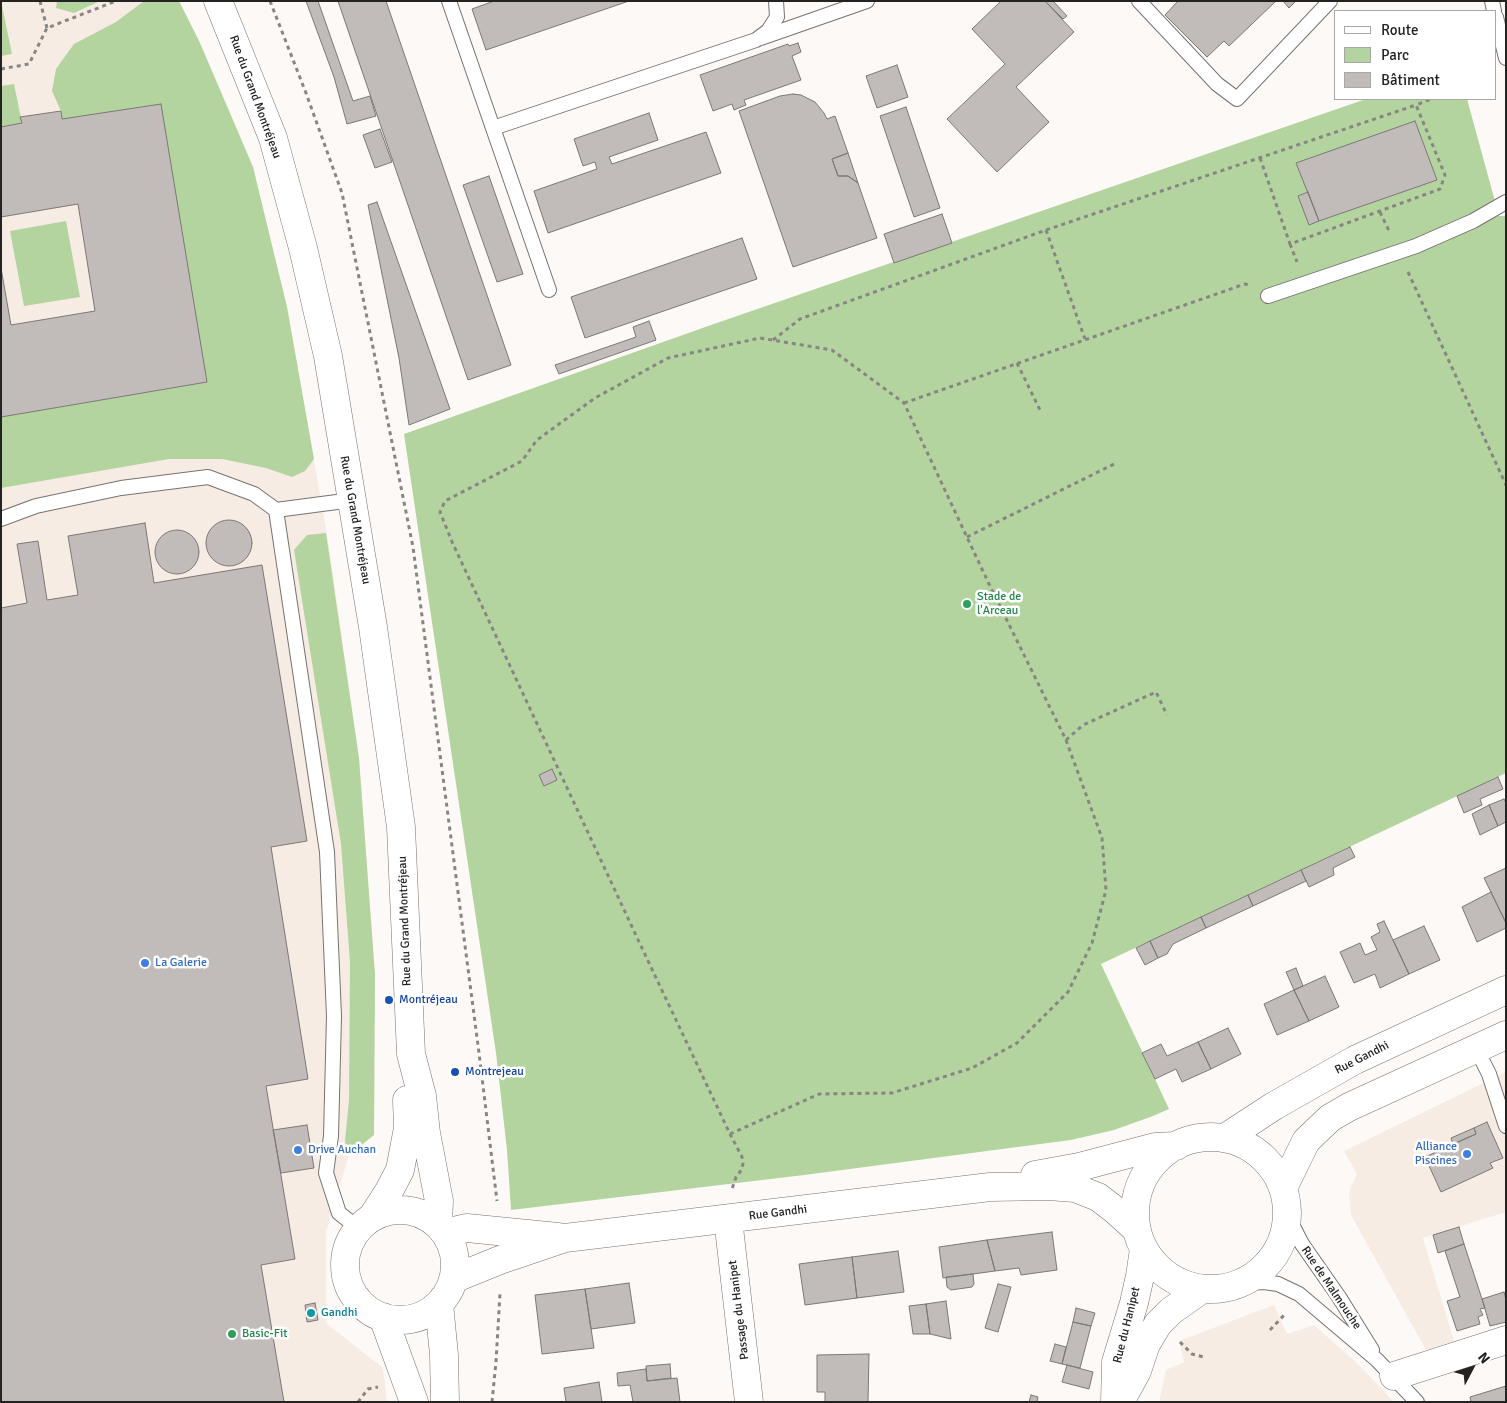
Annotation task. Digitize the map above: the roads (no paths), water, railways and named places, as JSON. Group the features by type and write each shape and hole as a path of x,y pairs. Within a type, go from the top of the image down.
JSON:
{"street":[{"name":"Rue du Grand Montréjeau","path":"218,1 273,138 303,248 328,356 373,627 401,827 411,1054 422,1096 427,1143 439,1201 442,1228 453,1250 455,1270 445,1297 439,1304 429,1312 412,1318 394,1320 370,1311 357,1300 345,1274 345,1254 352,1236 389,1191 396,1177 405,1149 408,1128 406,1081 411,1054"},
{"name":"Rue Gandhi","path":"1225,1138 1274,1106 1355,1060 1506,990"},
{"path":"1283,1188 1306,1141 1330,1118 1349,1107 1506,1035"},
{"path":"1200,1138 1225,1138 1250,1148 1264,1158 1275,1172 1285,1197 1287,1215 1284,1235 1276,1253 1257,1274 1240,1283 1215,1289 1202,1289 1181,1283 1168,1276 1157,1266 1140,1239 1136,1205 1142,1181 1156,1161 1176,1146 1200,1138"},
{"name":"Rue Gandhi","path":"453,1279 500,1260 565,1238 990,1186 1046,1172 1079,1167 1155,1147 1176,1146"},
{"name":"Rue Gandhi","path":"990,1186 1075,1188 1098,1197 1116,1210 1140,1239"},
{"path":"365,1222 392,1210 412,1210 430,1218 442,1228"},
{"name":"Passage du Hanipet","path":"728,1219 750,1402"},
{"name":"Rue Gandhi","path":"442,1228 467,1228 565,1238"},
{"name":"Rue du Hanipet","path":"1115,1402 1116,1362 1138,1285 1140,1239"},
{"name":"Rue du Hanipet","path":"1120,1402 1137,1371 1146,1344 1158,1324 1171,1311 1202,1289"},
{"path":"439,1304 444,1355 445,1402"},
{"path":"383,1317 414,1402"},
{"path":"1386,1368 1506,1340"}],"lane":[{"path":"448,1 549,290"},
{"path":"756,40 768,31 777,17 776,1"},
{"path":"493,128 867,1"},
{"path":"1139,1 1217,84 1237,99 1330,1"},
{"path":"1497,21 1506,58"},
{"path":"1268,296 1398,252 1466,224 1506,202"},
{"path":"1,519 36,506 121,488 208,476 254,494 276,510 352,500"},
{"path":"276,510 327,852 334,1016 331,1136 326,1173 339,1214 365,1222"},
{"path":"1476,1048 1489,1074 1506,1126"},
{"name":"Rue de Malmouche","path":"1287,1215 1302,1244 1386,1368"},
{"name":"Rue de Malmouche","path":"1240,1283 1264,1282 1278,1284 1299,1294 1386,1368 1417,1402"}],"place":[{"name":"Stade de l'Arceau","path":"967,604"},
{"name":"La Galerie","path":"145,963"},
{"name":"Montréjeau","path":"389,1000"},
{"name":"Montrejeau","path":"455,1072"},
{"name":"Drive Auchan","path":"298,1150"},
{"name":"Alliance Piscines","path":"1467,1154"},
{"name":"Gandhi","path":"311,1313"},
{"name":"Basic-Fit","path":"232,1334"}]}
